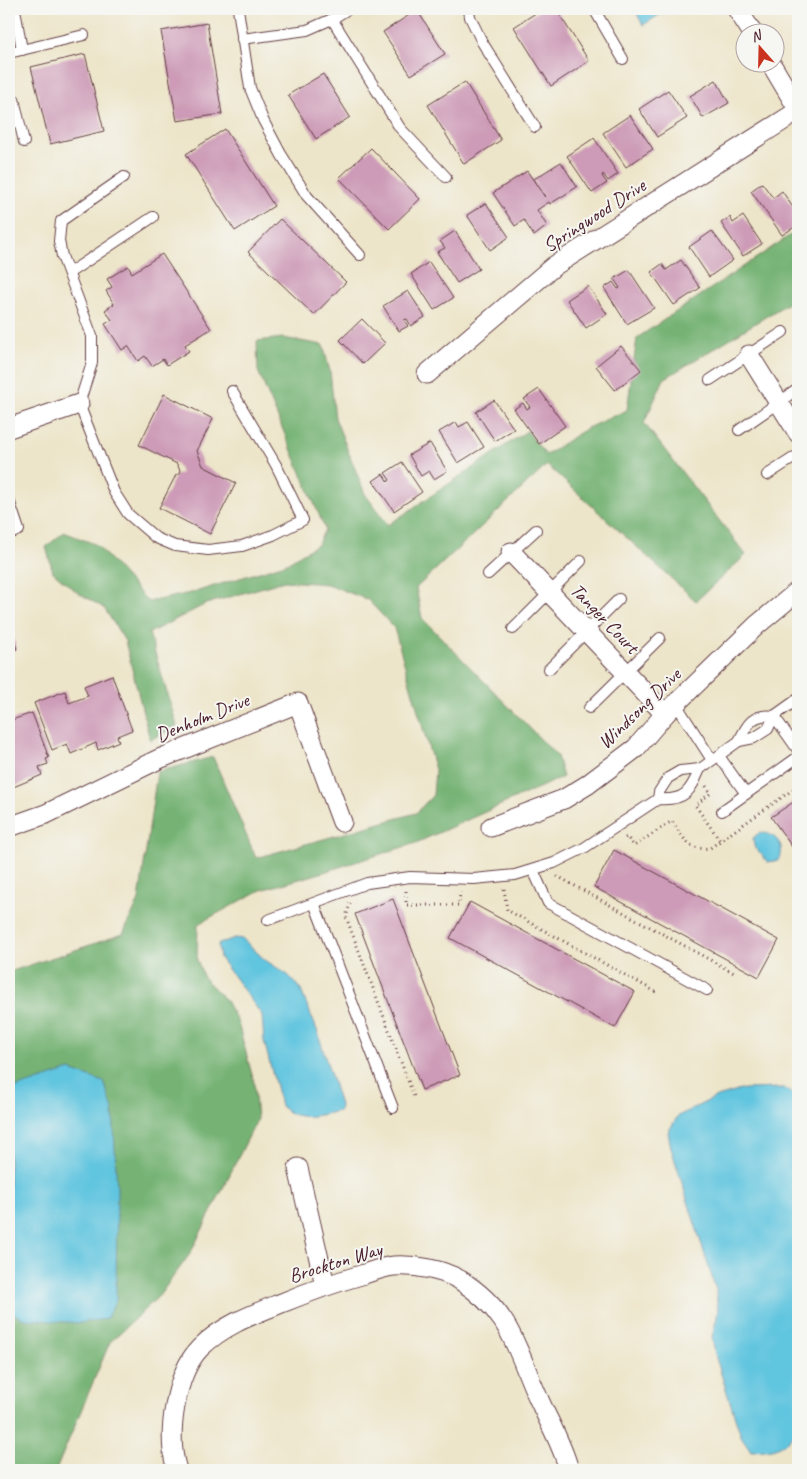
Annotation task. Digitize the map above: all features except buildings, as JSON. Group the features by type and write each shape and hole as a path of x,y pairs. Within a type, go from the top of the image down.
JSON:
{"street":[{"path":"738,9 746,22"},
{"path":"776,72 798,110"},
{"name":"Springwood Drive","path":"427,374 554,266 798,110"},
{"path":"749,355 798,433"},
{"path":"9,428 79,404"},
{"name":"Tanger Court","path":"511,552 626,672 671,709"},
{"name":"Windsong Drive","path":"491,827 564,798 587,785 636,748 671,709 757,625 798,591"},
{"name":"Denholm Drive","path":"9,827 46,814 160,759 298,703 342,822"},
{"path":"298,1168 325,1285"},
{"name":"Brockton Way","path":"177,1470 171,1436 173,1414 180,1387 191,1361 199,1349 227,1327 325,1285 392,1266 414,1266 440,1272 458,1280 486,1299 500,1315 513,1337 540,1402 566,1456 569,1470"}],"lane":[{"path":"15,9 22,50"},
{"path":"238,9 250,88 263,120 307,196 360,255"},
{"path":"242,39 307,30 332,19 348,9"},
{"path":"468,9 482,42 535,127"},
{"path":"594,9 623,59"},
{"path":"332,19 400,128 446,178"},
{"path":"9,53 84,35"},
{"path":"9,100 14,99 24,142"},
{"path":"124,177 62,221 59,241 62,256 92,336 92,363 79,404 114,492 128,514 156,538 175,546 208,550 242,546 273,535 303,520 276,465 232,390"},
{"path":"68,273 153,217"},
{"path":"710,380 783,332"},
{"path":"738,430 798,390"},
{"path":"767,476 798,455"},
{"path":"9,500 19,530 9,534"},
{"path":"488,574 536,530"},
{"path":"512,629 581,561"},
{"path":"549,669 619,599"},
{"path":"589,708 660,638"},
{"path":"658,799 659,792 668,778 680,771 700,769 739,741 754,738 768,729 774,716 798,699"},
{"path":"671,709 746,794"},
{"path":"739,741 746,727 754,719 763,715 774,716 798,750"},
{"path":"722,811 798,757"},
{"path":"268,920 367,883 410,876 474,878 515,875 554,864 584,848 658,799 667,799 687,794 700,769"},
{"path":"533,870 548,902 707,990"},
{"path":"314,903 393,1108"}],"path":[{"path":"703,782 711,793 695,805 721,842"},
{"path":"619,843 627,837 634,846 672,821 686,842 694,848 710,848 798,786"},
{"path":"564,873 556,876 734,972"},
{"path":"504,888 507,910 656,992"},
{"path":"495,889 511,888"},
{"path":"398,890 406,890 406,905 458,905 459,892 468,892"},
{"path":"350,901 346,917 415,1099"}],"green space":[{"path":"798,230 798,297 664,379 644,423 746,555 696,601 547,465 416,588 422,618 557,756 563,777 416,843 261,890 198,924 197,960 204,978 225,999 238,1023 254,1082 257,1120 190,1254 159,1296 110,1342 56,1470 9,1470 9,972 123,934 139,900 157,772 213,757 256,858 416,813 433,795 435,770 394,628 368,600 327,584 284,581 206,604 149,633 177,726 150,740 125,641 104,608 77,592 53,572 46,547 64,532 97,545 148,602 195,592 285,564 318,544 325,529 258,371 257,341 283,338 323,345 330,371 335,418 365,494 388,525 527,431 546,455 585,429 627,410 637,338"}],"water":[{"path":"641,9 669,9 643,25 636,12"},
{"path":"759,833 770,834 778,840 781,850 779,860 768,862 754,846 753,838"},
{"path":"235,938 243,939 265,960 288,975 300,988 317,1030 340,1105 339,1111 316,1116 301,1116 294,1115 281,1106 264,1041 262,1015 220,958 218,944"},
{"path":"70,1070 104,1082 113,1110 117,1189 116,1301 106,1319 80,1323 24,1319 9,1311 9,1090"},
{"path":"784,1088 798,1098 798,1428 789,1440 779,1447 751,1451 741,1436 716,1358 712,1337 718,1312 716,1290 671,1148 668,1132 678,1116 714,1098 744,1089"}]}
